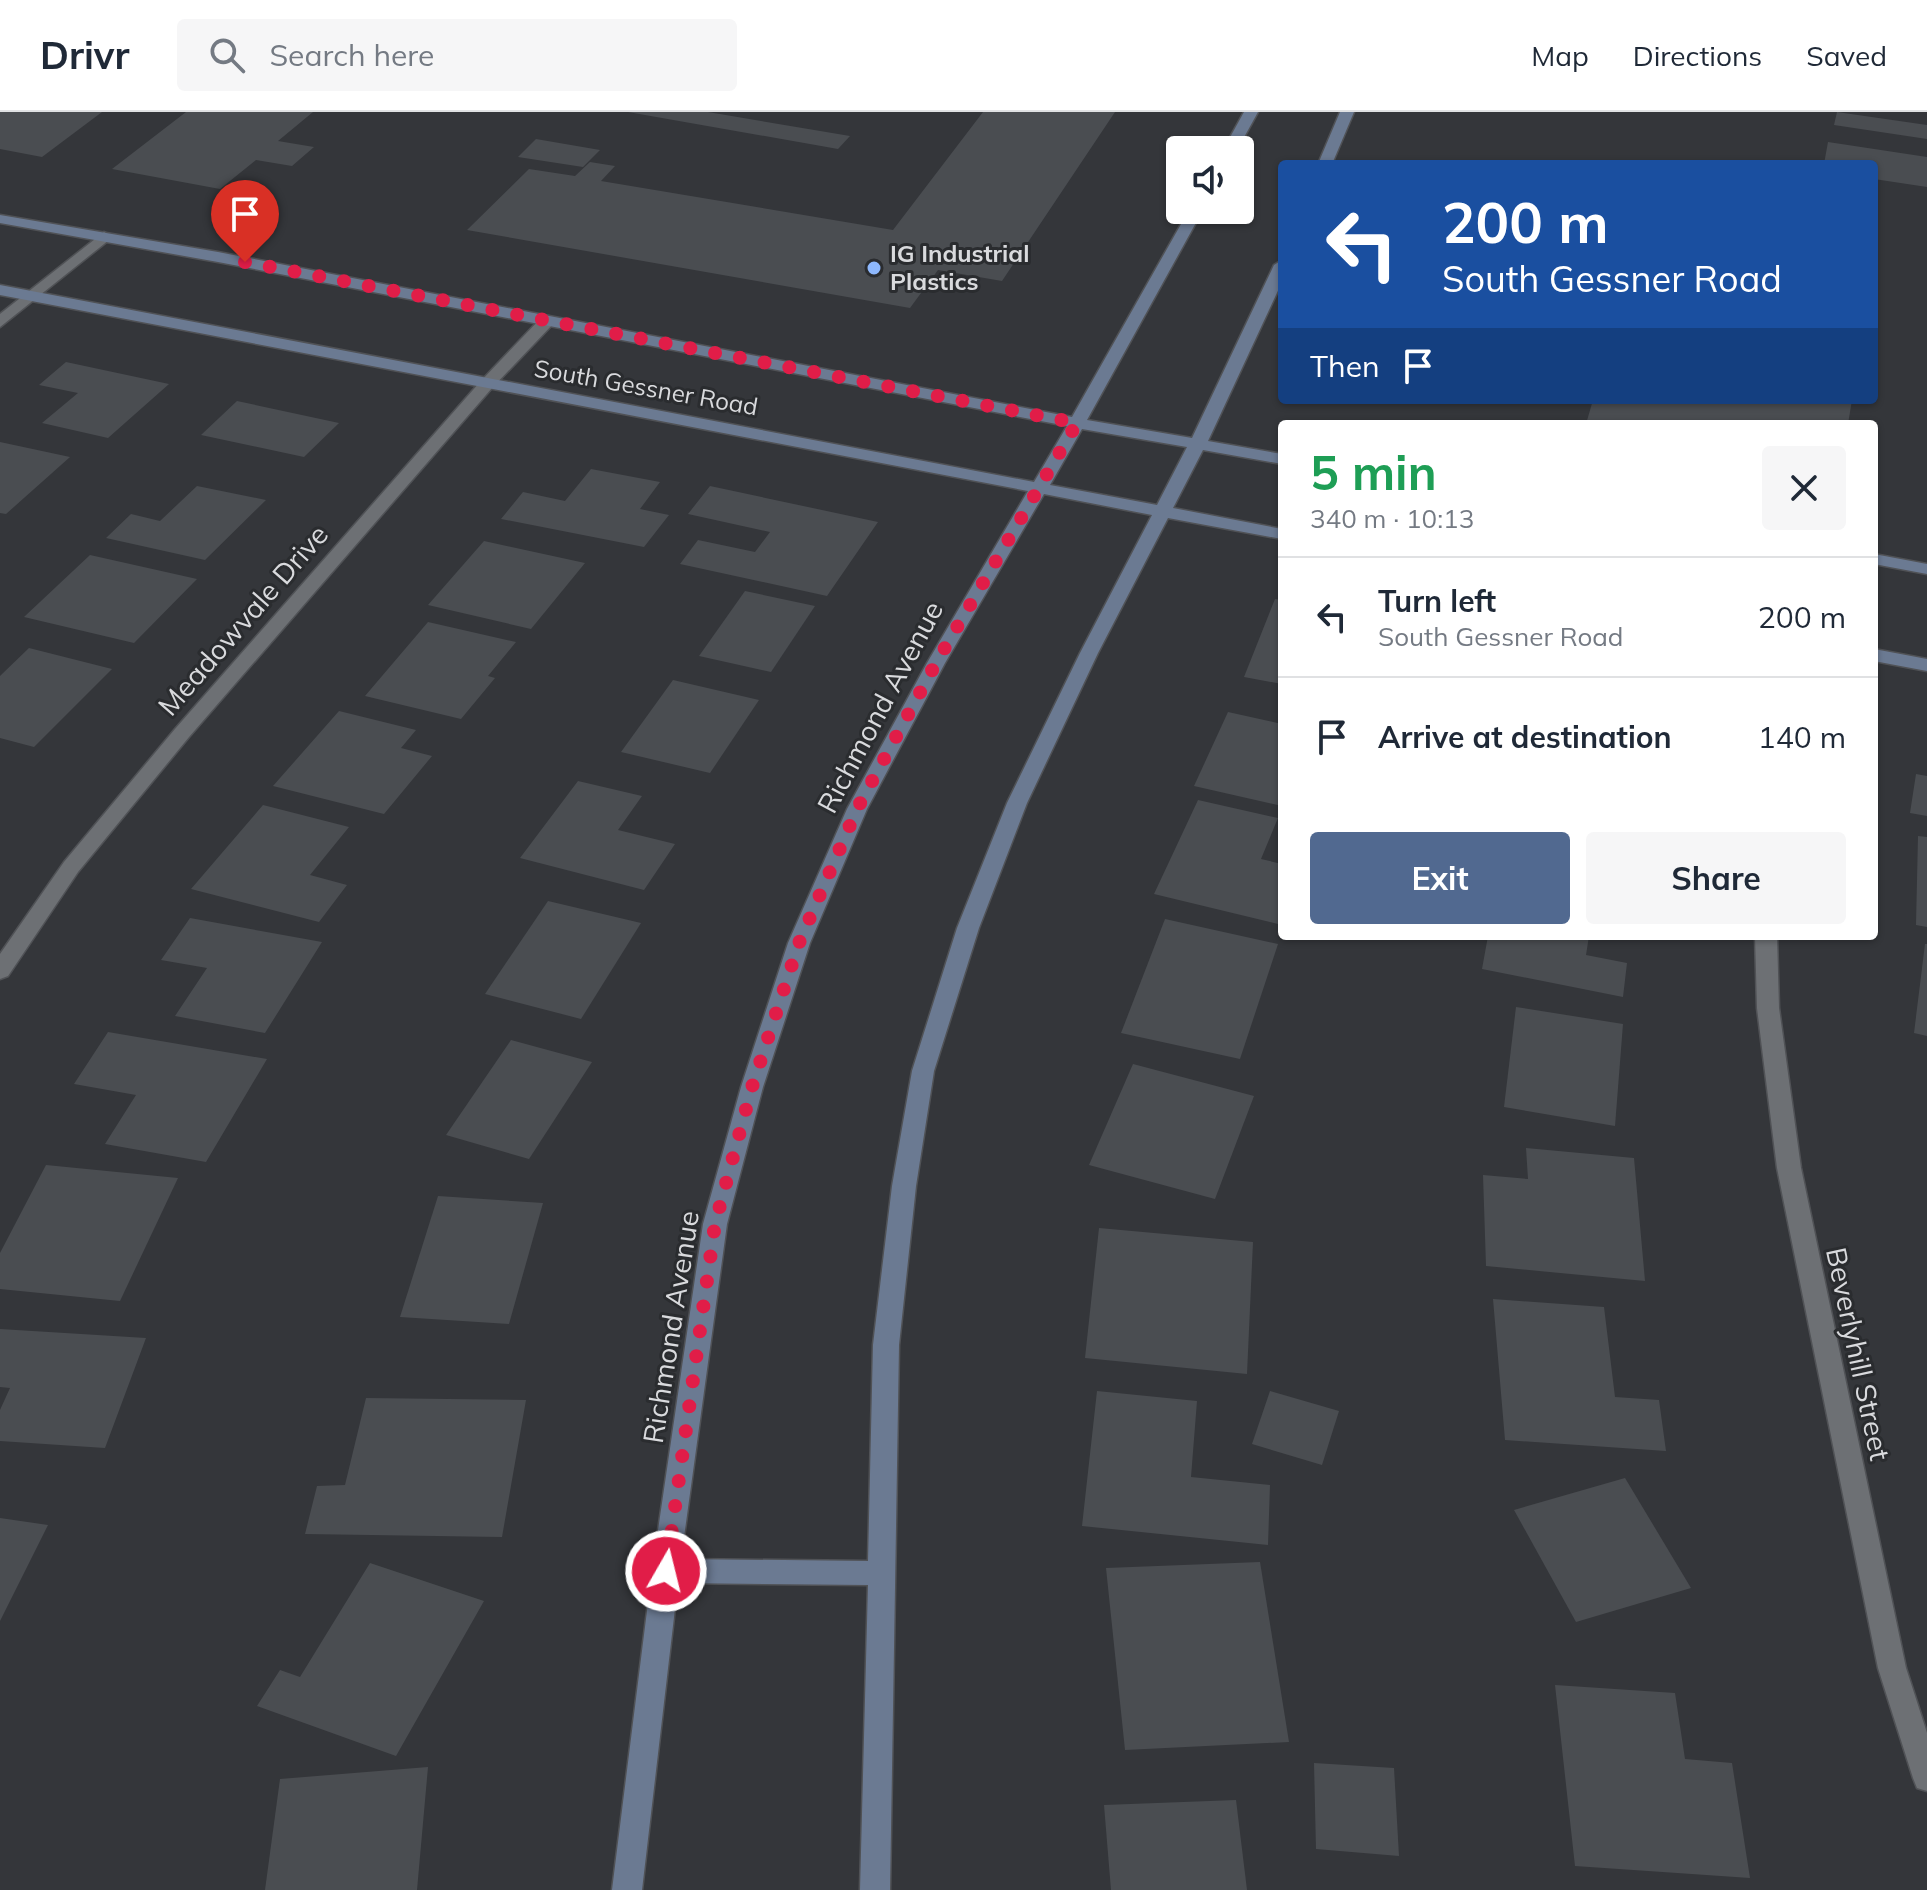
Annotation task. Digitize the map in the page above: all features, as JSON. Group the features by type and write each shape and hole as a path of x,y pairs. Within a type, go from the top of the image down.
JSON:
{"main road":[{"path":"1238,136 1251,112"},
{"path":"1327,160 1346,112"},
{"name":"South Gessner Road","path":"0,219 1278,458"},
{"name":"Richmond Avenue","path":"627,1890 666,1571 715,1224 752,1087 799,943 857,809 936,663 1077,423 1188,224"},
{"path":"875,1890 886,1345 904,1186 923,1071 968,928 1017,803 1089,653 1260,318 1278,275"},
{"name":"South Gessner Road","path":"0,290 486,385 1278,533"},
{"path":"1878,560 1927,569"},
{"path":"1878,656 1927,665"},
{"path":"666,1571 881,1573"}],"street":[{"path":"0,322 104,237"},
{"name":"Meadowvale Drive","path":"0,971 71,867 172,745 486,385 547,321"},
{"name":"Beverlyhill Street","path":"1766,940 1768,1008 1789,1168 1892,1668 1927,1778"}],"building":[{"path":"0,112 102,112 42,157 0,149"},
{"path":"186,112 313,112 278,141 314,147 292,166 256,160 220,189 112,169"},
{"path":"628,112 708,112 850,136 838,149"},
{"path":"983,112 1115,112 1002,281 938,270 910,308 467,230 529,169 575,176 590,162 615,166 601,181 893,230"},
{"path":"1837,112 1927,125 1927,139 1834,125"},
{"path":"536,139 600,150 583,167 518,157"},
{"path":"1828,142 1927,157 1927,187 1878,180 1878,160 1825,160"},
{"path":"66,362 169,384 108,438 42,423 78,393 39,385"},
{"path":"237,401 339,423 304,457 201,435"},
{"path":"1592,404 1851,404 1849,420 1587,420"},
{"path":"0,442 70,457 6,514 0,513"},
{"path":"591,469 660,482 640,509 669,515 644,547 501,519 523,492 565,501"},
{"path":"197,486 266,500 205,560 106,538 131,514 160,521"},
{"path":"710,486 878,522 827,596 680,564 698,540 755,552 770,532 688,514"},
{"path":"484,541 585,563 531,629 428,605"},
{"path":"90,555 197,579 134,643 24,617"},
{"path":"745,591 815,606 771,672 699,656"},
{"path":"1275,599 1278,599 1278,683 1244,677"},
{"path":"428,622 516,642 488,676 495,678 461,719 365,696"},
{"path":"29,648 112,669 34,747 0,738 0,676"},
{"path":"673,680 759,700 710,773 621,752"},
{"path":"339,711 416,730 401,748 432,756 384,814 273,786"},
{"path":"1228,712 1278,723 1278,805 1194,786"},
{"path":"1916,774 1927,776 1927,816 1910,813"},
{"path":"578,781 642,796 618,830 675,844 644,890 520,858"},
{"path":"1198,800 1278,818 1261,859 1278,863 1278,924 1154,894"},
{"path":"263,805 349,827 310,875 347,885 319,922 191,889"},
{"path":"1918,836 1927,837 1927,927 1916,925"},
{"path":"548,901 641,923 581,1019 485,994"},
{"path":"190,918 322,942 265,1033 175,1016 207,968 161,960"},
{"path":"1165,919 1278,944 1240,1059 1121,1033"},
{"path":"1487,940 1588,940 1586,955 1627,963 1623,997 1482,969"},
{"path":"1927,944 1927,1036 1914,1033"},
{"path":"1516,1007 1623,1024 1615,1126 1504,1107"},
{"path":"108,1032 267,1059 206,1162 105,1144 136,1095 74,1084"},
{"path":"511,1040 592,1062 529,1159 446,1135"},
{"path":"1133,1064 1254,1096 1215,1199 1089,1165"},
{"path":"1526,1148 1634,1158 1645,1281 1486,1266 1483,1175 1528,1179"},
{"path":"46,1165 178,1178 120,1301 0,1289 0,1253"},
{"path":"438,1196 543,1203 509,1324 400,1317"},
{"path":"1099,1228 1253,1242 1247,1374 1085,1358"},
{"path":"1493,1299 1604,1307 1615,1397 1659,1400 1666,1451 1505,1440"},
{"path":"0,1329 146,1338 105,1448 0,1441 0,1410 10,1388 0,1387"},
{"path":"1097,1391 1197,1401 1191,1477 1270,1485 1268,1545 1082,1526"},
{"path":"1270,1391 1339,1411 1322,1465 1252,1444"},
{"path":"366,1398 526,1400 502,1537 305,1534 317,1486 345,1485"},
{"path":"1625,1478 1691,1588 1576,1622 1514,1510"},
{"path":"0,1518 48,1525 0,1621"},
{"path":"1260,1562 1289,1742 1125,1750 1106,1568"},
{"path":"370,1563 484,1601 396,1756 257,1706 280,1670 300,1677"},
{"path":"1555,1685 1675,1693 1685,1759 1732,1763 1750,1878 1575,1866"},
{"path":"1314,1763 1394,1768 1399,1856 1316,1849"},
{"path":"428,1767 417,1890 265,1890 280,1779"},
{"path":"1236,1800 1247,1890 1111,1890 1104,1805"}],"place":[{"name":"IG Industrial Plastics","path":"874,268"}],"route":[{"path":"245,262 1077,423 936,663 857,809 799,943 752,1087 715,1224 666,1571"}]}
